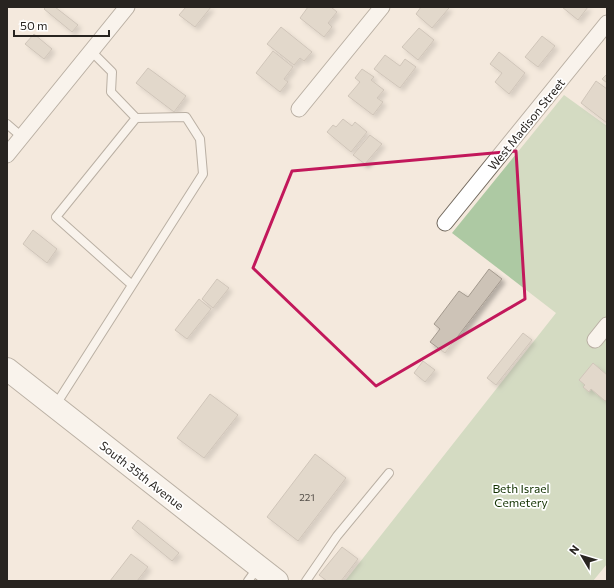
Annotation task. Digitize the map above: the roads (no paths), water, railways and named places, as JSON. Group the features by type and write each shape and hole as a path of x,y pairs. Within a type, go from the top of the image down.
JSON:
{"main road":[{"name":"South 35th Avenue","path":"7,369 253,574 277,581"}],"street":[{"path":"7,155 127,7"},
{"path":"299,109 382,7"},
{"name":"West Madison Street","path":"445,223 607,24"},
{"path":"595,340 607,325"}],"lane":[{"path":"54,407 203,174 200,139 186,117 136,118 111,92 112,72 91,51"},
{"path":"132,285 56,217 136,118"},
{"path":"7,124 22,137"},
{"path":"306,581 337,536 389,473"}],"park label":[{"name":"Beth Israel Cemetery","path":"521,495"}]}
